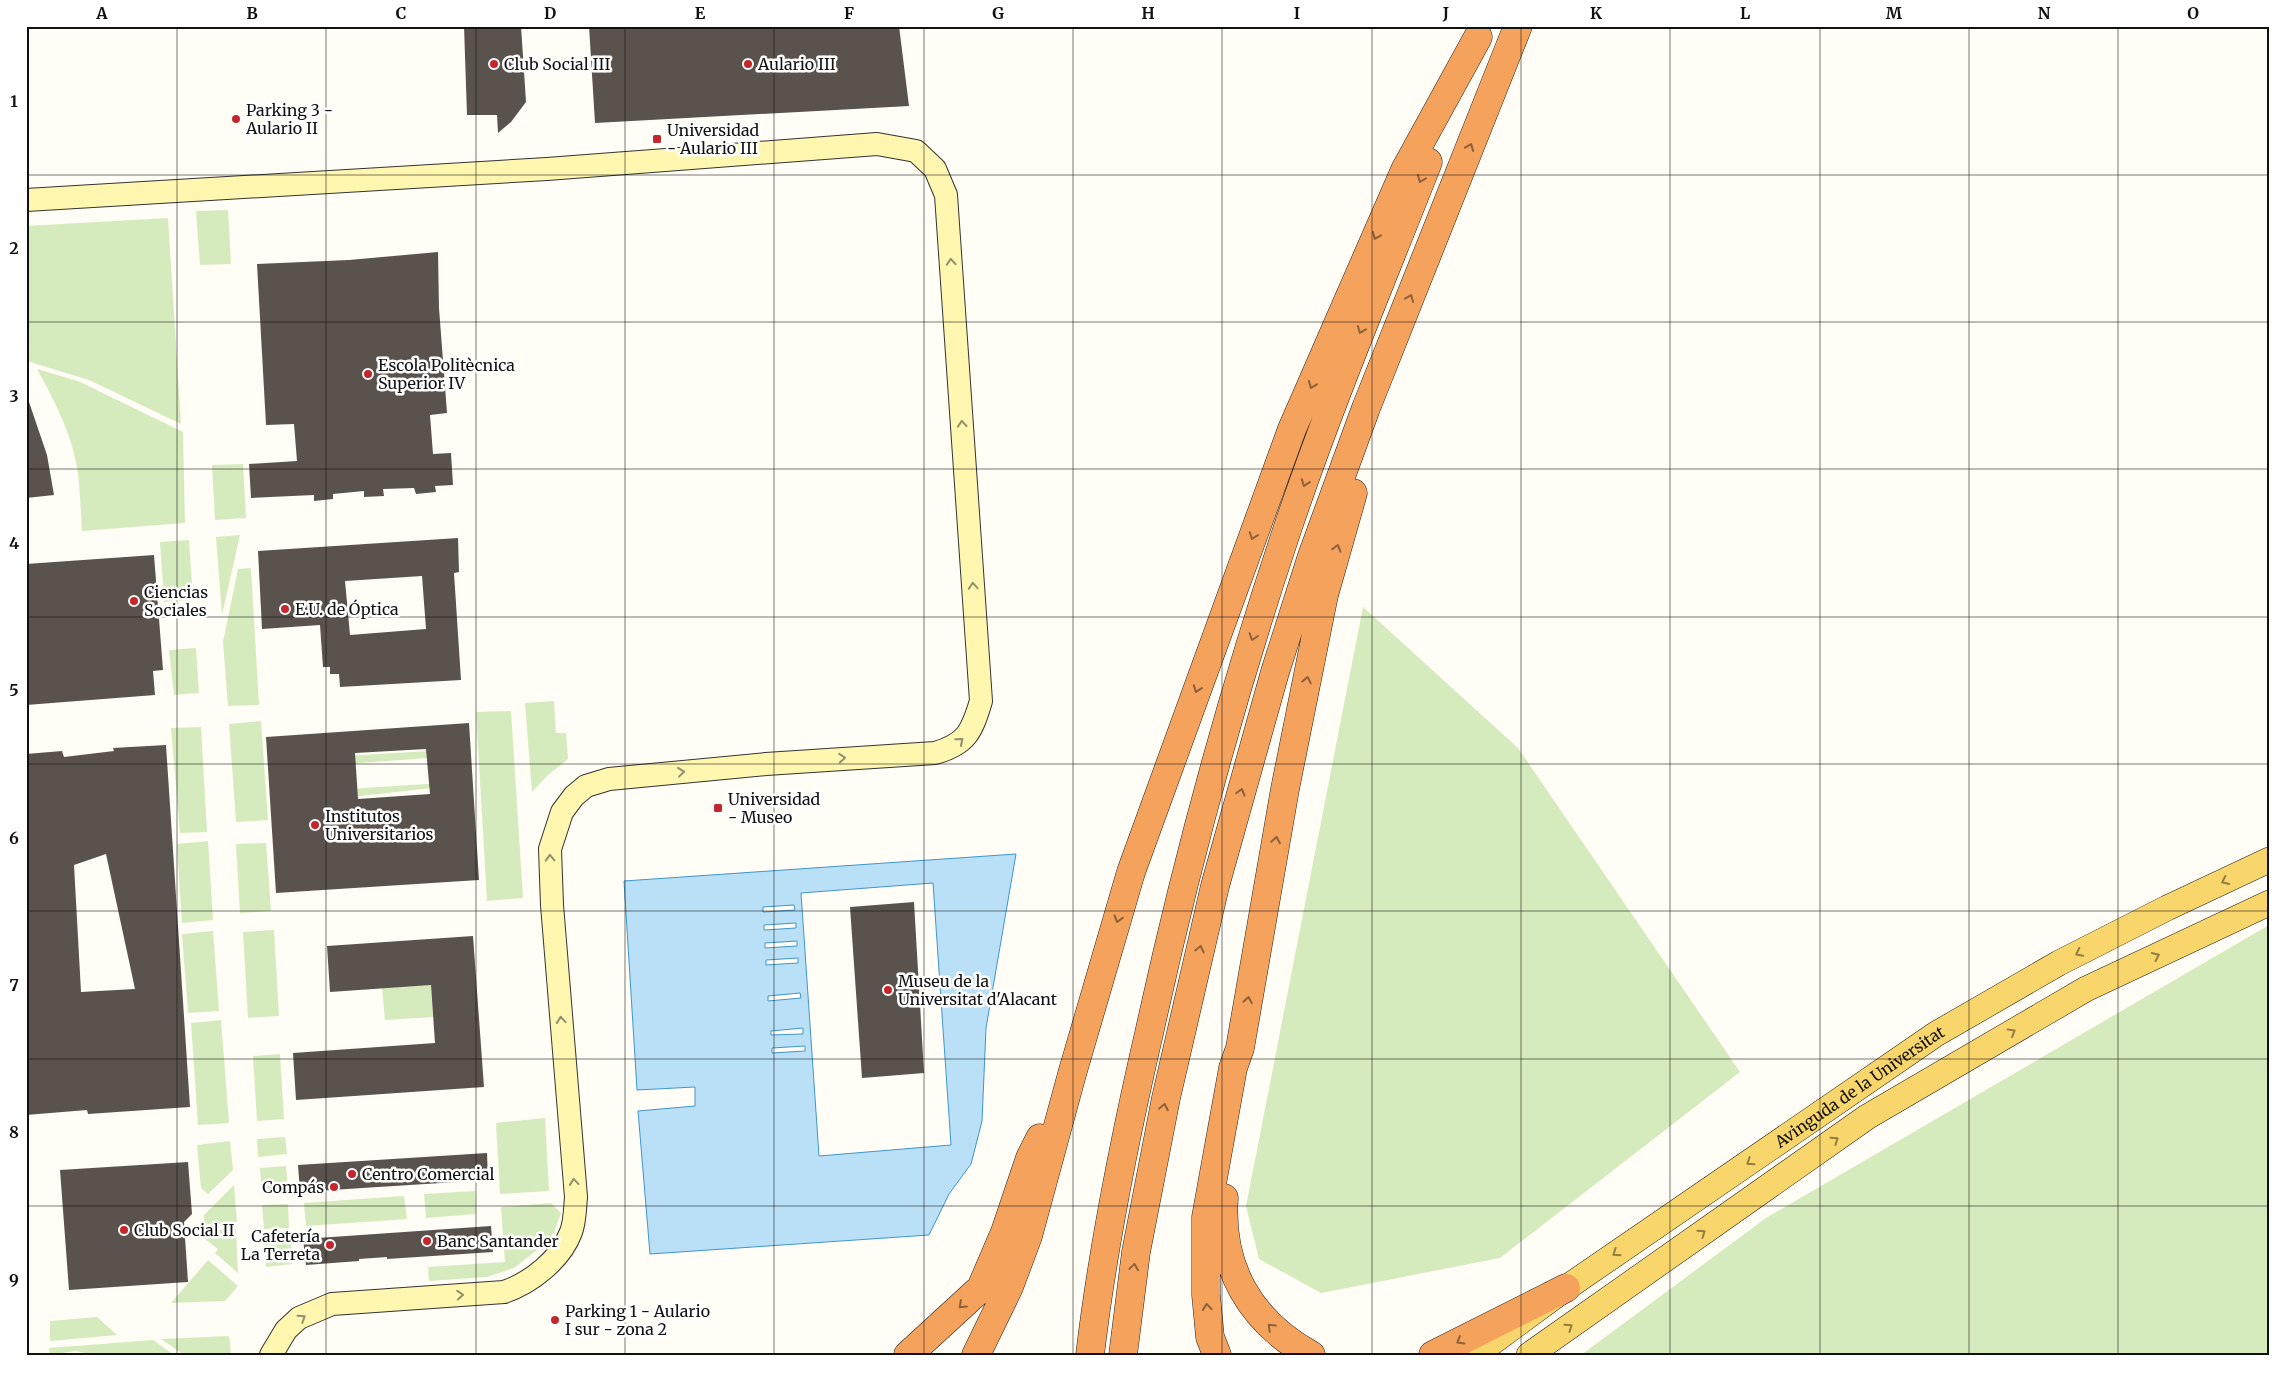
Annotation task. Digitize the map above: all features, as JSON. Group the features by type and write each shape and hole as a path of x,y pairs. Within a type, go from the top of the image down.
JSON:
{"highway":[{"path":"1122,1355 1136,1252 1166,1098 1215,886 1275,672 1312,556 1366,408 1518,26"},
{"path":"976,1355 1009,1287 1028,1236 1072,1074 1131,872 1292,429 1405,170 1480,31"},
{"path":"1090,1355 1095,1311 1121,1157 1172,928 1203,806 1233,702 1288,528 1352,353 1480,31"},
{"path":"1217,1355 1210,1336 1206,1295 1206,1217 1233,1068 1240,1048 1284,789 1324,595 1355,485 1366,408"},
{"path":"1240,1048 1241,1070 1225,1173 1223,1204 1225,1235 1234,1270 1248,1301 1271,1328 1291,1344 1311,1355"},
{"path":"908,1355 981,1288 1005,1232 1030,1158 1072,1074"},
{"path":"961,1355 973,1337 1019,1235 1072,1074"},
{"path":"1433,1355 1566,1288"}],"main road":[{"name":"Avinguda de la Universitat","path":"1475,1355 1566,1288 1936,1034 2059,963 2167,908 2269,860"},
{"name":"Avinguda de la Universitat","path":"1529,1355 1868,1117 2086,989 2269,903"}],"street":[{"path":"26,200 547,169 877,144 916,151 935,170 946,195 982,701 973,728 952,748 935,753 766,764 609,779 586,786 574,796 562,812 550,849 552,905 576,1198 572,1231 561,1251 537,1274 514,1288 504,1292 332,1304 299,1318 286,1330 271,1355"}],"green space":[{"path":"228,210 231,264 200,265 196,211"},
{"path":"168,218 181,424 89,380 30,362 26,356 26,226"},
{"path":"37,369 78,381 183,432 185,523 82,531 76,459 57,407"},
{"path":"243,464 246,518 215,520 212,465"},
{"path":"240,535 222,615 216,537"},
{"path":"189,540 193,600 164,602 160,542"},
{"path":"251,568 259,705 228,706 223,642 238,569"},
{"path":"1363,607 1518,748 1740,1072 1500,1258 1321,1293 1259,1259 1246,1206"},
{"path":"196,648 199,693 174,695 169,650"},
{"path":"554,701 556,733 566,733 568,759 548,775 532,792 525,703"},
{"path":"511,711 523,898 487,901 476,712"},
{"path":"261,721 268,820 236,822 229,724"},
{"path":"201,727 207,832 180,833 171,728"},
{"path":"428,751 429,758 331,765 330,757"},
{"path":"472,781 459,785 334,799 333,790"},
{"path":"208,841 213,920 182,923 177,844"},
{"path":"266,843 271,911 240,913 236,844"},
{"path":"2269,925 2269,1355 1581,1355 1766,1218"},
{"path":"274,930 279,1016 248,1018 243,932"},
{"path":"213,931 219,1011 188,1013 182,934"},
{"path":"431,985 433,1017 385,1020 382,988"},
{"path":"221,1020 229,1123 198,1125 191,1023"},
{"path":"280,1054 284,1119 257,1121 253,1056"},
{"path":"545,1118 549,1191 500,1194 496,1123"},
{"path":"285,1137 287,1154 258,1157 257,1139"},
{"path":"230,1141 233,1170 208,1194 201,1188 197,1145"},
{"path":"286,1166 288,1192 262,1194 260,1168"},
{"path":"234,1185 237,1222 204,1225 204,1215"},
{"path":"475,1191 476,1214 426,1218 424,1194"},
{"path":"404,1196 407,1219 306,1226 304,1203"},
{"path":"551,1203 561,1213 554,1233 537,1250 514,1268 487,1277 429,1281 428,1267 505,1262 501,1207"},
{"path":"288,1204 289,1228 264,1229 262,1205"},
{"path":"236,1229 238,1273 215,1253 218,1249 205,1239 204,1231"},
{"path":"291,1238 292,1264 266,1267 264,1240"},
{"path":"208,1260 238,1286 225,1301 171,1303"},
{"path":"97,1317 117,1335 50,1341 50,1321"},
{"path":"229,1336 231,1355 184,1355 161,1339"},
{"path":"153,1340 174,1355 93,1355 76,1351 50,1355 49,1348"}],"water":[{"path":"1016,854 986,1028 982,1121 971,1164 949,1194 929,1235 650,1254 638,1111 695,1106 695,1087 637,1090 624,881","holes":["933,883 951,1145 819,1156 801,893","794,905 795,910 763,912 763,907","796,923 796,928 764,930 764,925","797,941 797,946 765,948 765,943","798,958 798,963 766,965 766,960","800,993 801,998 768,1001 768,996","803,1028 803,1034 771,1035 771,1031","805,1046 805,1051 772,1053 772,1048"]}],"building":[{"name":"Club Social III","path":"464,26 521,26 526,102 511,122 498,133 497,115 467,115"},
{"name":"Aulario III","path":"589,26 899,26 909,106 595,123"},
{"name":"Escola Politècnica Superior IV","path":"438,252 439,308 447,413 430,415 433,454 451,453 453,485 435,486 436,492 416,494 414,488 383,489 384,496 364,497 364,491 333,494 333,499 314,501 314,495 251,498 249,464 297,461 294,424 266,425 257,264 349,260"},
{"path":"26,402 29,402 47,455 54,495 26,498"},
{"name":"E.U. de Óptica","path":"458,538 459,572 454,573 461,680 340,687 339,674 330,674 330,667 323,667 320,625 262,629 258,551","holes":["422,576 426,629 350,635 345,581"]},
{"name":"Ciencias Sociales","path":"154,555 163,670 153,671 155,695 26,705 26,564"},
{"path":"469,723 479,880 276,893 266,737","holes":["426,749 430,794 358,799 355,753"]},
{"path":"166,745 190,1107 88,1114 87,1110 26,1115 26,754 62,751 64,757 114,751 113,748","holes":["106,854 135,989 81,992 74,865"]},
{"name":"Museu de la Universitat d'Alacant","path":"914,902 924,1073 862,1078 850,907"},
{"path":"473,936 484,1087 296,1100 293,1053 435,1043 431,985 330,992 327,946"},
{"path":"487,1153 488,1180 300,1192 298,1165"},
{"name":"Club Social II","path":"188,1162 192,1214 184,1222 188,1282 69,1290 60,1170"},
{"path":"491,1226 493,1252 387,1259 387,1257 306,1265 303,1239"}],"place":[{"name":"Club Social III","path":"494,64"},
{"name":"Aulario III","path":"748,64"},
{"name":"Parking 3 - Aulario II","path":"236,119"},
{"name":"Universidad - Aulario III","path":"657,139"},
{"name":"Escola Politècnica Superior IV","path":"368,374"},
{"name":"Ciencias Sociales","path":"134,601"},
{"name":"E.U. de Óptica","path":"285,609"},
{"name":"Universidad - Museo","path":"718,808"},
{"name":"Institutos Universitarios","path":"315,825"},
{"name":"Museu de la Universitat d'Alacant","path":"888,990"},
{"name":"Centro Comercial","path":"352,1174"},
{"name":"Compás","path":"334,1187"},
{"name":"Club Social II","path":"124,1230"},
{"name":"Banc Santander","path":"427,1241"},
{"name":"Cafetería La Terreta","path":"330,1245"},
{"name":"Parking 1 - Aulario I sur - zona 2","path":"555,1320"}]}
